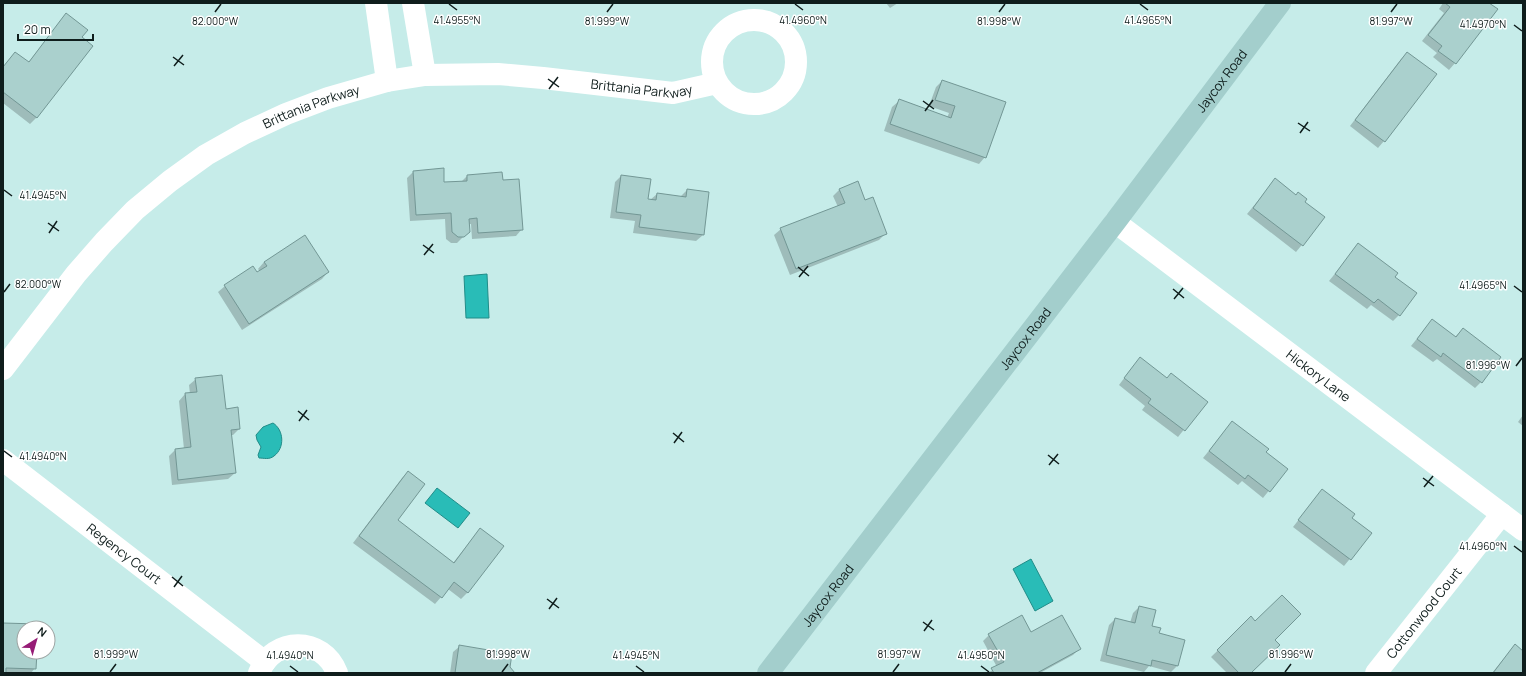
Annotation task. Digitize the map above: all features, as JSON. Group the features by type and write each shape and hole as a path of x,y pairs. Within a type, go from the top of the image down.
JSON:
{"street":[{"path":"376,3 387,82"},
{"path":"413,3 425,75"},
{"name":"Jaycox Road","path":"768,673 1115,222 1280,3"},
{"name":"Brittania Parkway","path":"3,369 76,274 135,210 170,181 206,155 245,133 286,114 328,98 387,82 425,75 506,75 673,93 717,82"},
{"name":"Hickory Lane","path":"1115,222 1523,530"},
{"name":"Regency Court","path":"3,460 262,667 272,654 282,648 304,646 315,649 325,655 337,673"},
{"name":"Cottonwood Court","path":"1376,673 1502,514"}],"water":[{"path":"487,274 489,318 466,318 464,276"},
{"path":"273,423 277,426 282,439 278,453 270,458 259,458 258,455 261,447 256,435 263,427"},
{"path":"437,488 470,513 458,528 425,503"},
{"path":"1031,559 1053,601 1035,611 1013,569"}],"building":[{"path":"1445,3 1489,3 1498,9 1456,64 1438,51 1442,46 1428,35 1450,7"},
{"path":"66,13 88,30 82,37 93,46 37,118 3,92 3,67 15,52 29,62"},
{"path":"1407,52 1437,74 1385,142 1355,120"},
{"path":"942,80 1006,102 986,158 890,124 899,99 951,118 955,106 935,100"},
{"path":"444,168 444,182 467,181 467,175 502,172 503,180 519,179 523,230 478,233 477,218 469,219 470,232 464,237 458,237 452,232 451,213 416,215 413,171"},
{"path":"621,175 651,179 648,199 656,200 657,193 686,197 687,189 709,192 704,235 639,227 641,215 616,212"},
{"path":"1275,178 1296,195 1298,192 1307,199 1305,202 1325,217 1303,246 1253,208"},
{"path":"858,181 865,200 873,197 887,234 796,269 780,228 845,203 839,189"},
{"path":"305,235 329,272 249,324 224,285 253,266 257,272 267,266 264,262"},
{"path":"1358,243 1398,273 1395,277 1417,293 1400,316 1378,299 1374,303 1335,274"},
{"path":"1432,319 1456,337 1463,328 1501,357 1482,383 1443,353 1441,357 1417,339"},
{"path":"1140,357 1167,378 1171,373 1208,402 1185,431 1148,403 1151,399 1124,378"},
{"path":"222,375 226,409 238,407 240,429 231,430 236,473 178,480 175,449 191,447 185,393 197,392 195,378"},
{"path":"1232,421 1269,449 1266,452 1288,469 1270,492 1248,475 1245,479 1209,451"},
{"path":"408,471 425,484 398,520 454,563 480,528 504,546 468,593 454,582 442,598 359,536"},
{"path":"1322,489 1355,514 1352,518 1372,533 1351,560 1298,520"},
{"path":"1282,595 1301,614 1275,640 1280,645 1251,673 1239,673 1217,650 1251,616 1255,621"},
{"path":"1139,606 1156,610 1152,626 1161,628 1159,633 1185,640 1178,666 1152,660 1151,666 1106,655 1115,618 1135,623"},
{"path":"1022,615 1031,632 1062,615 1081,649 1037,673 994,673 991,668 1004,662 988,634"},
{"path":"3,623 16,623 16,660 37,660 36,669 6,668 6,673 3,673"},
{"path":"1515,644 1523,651 1523,673 1493,673"},
{"path":"459,645 512,654 510,667 515,673 455,673"}]}
